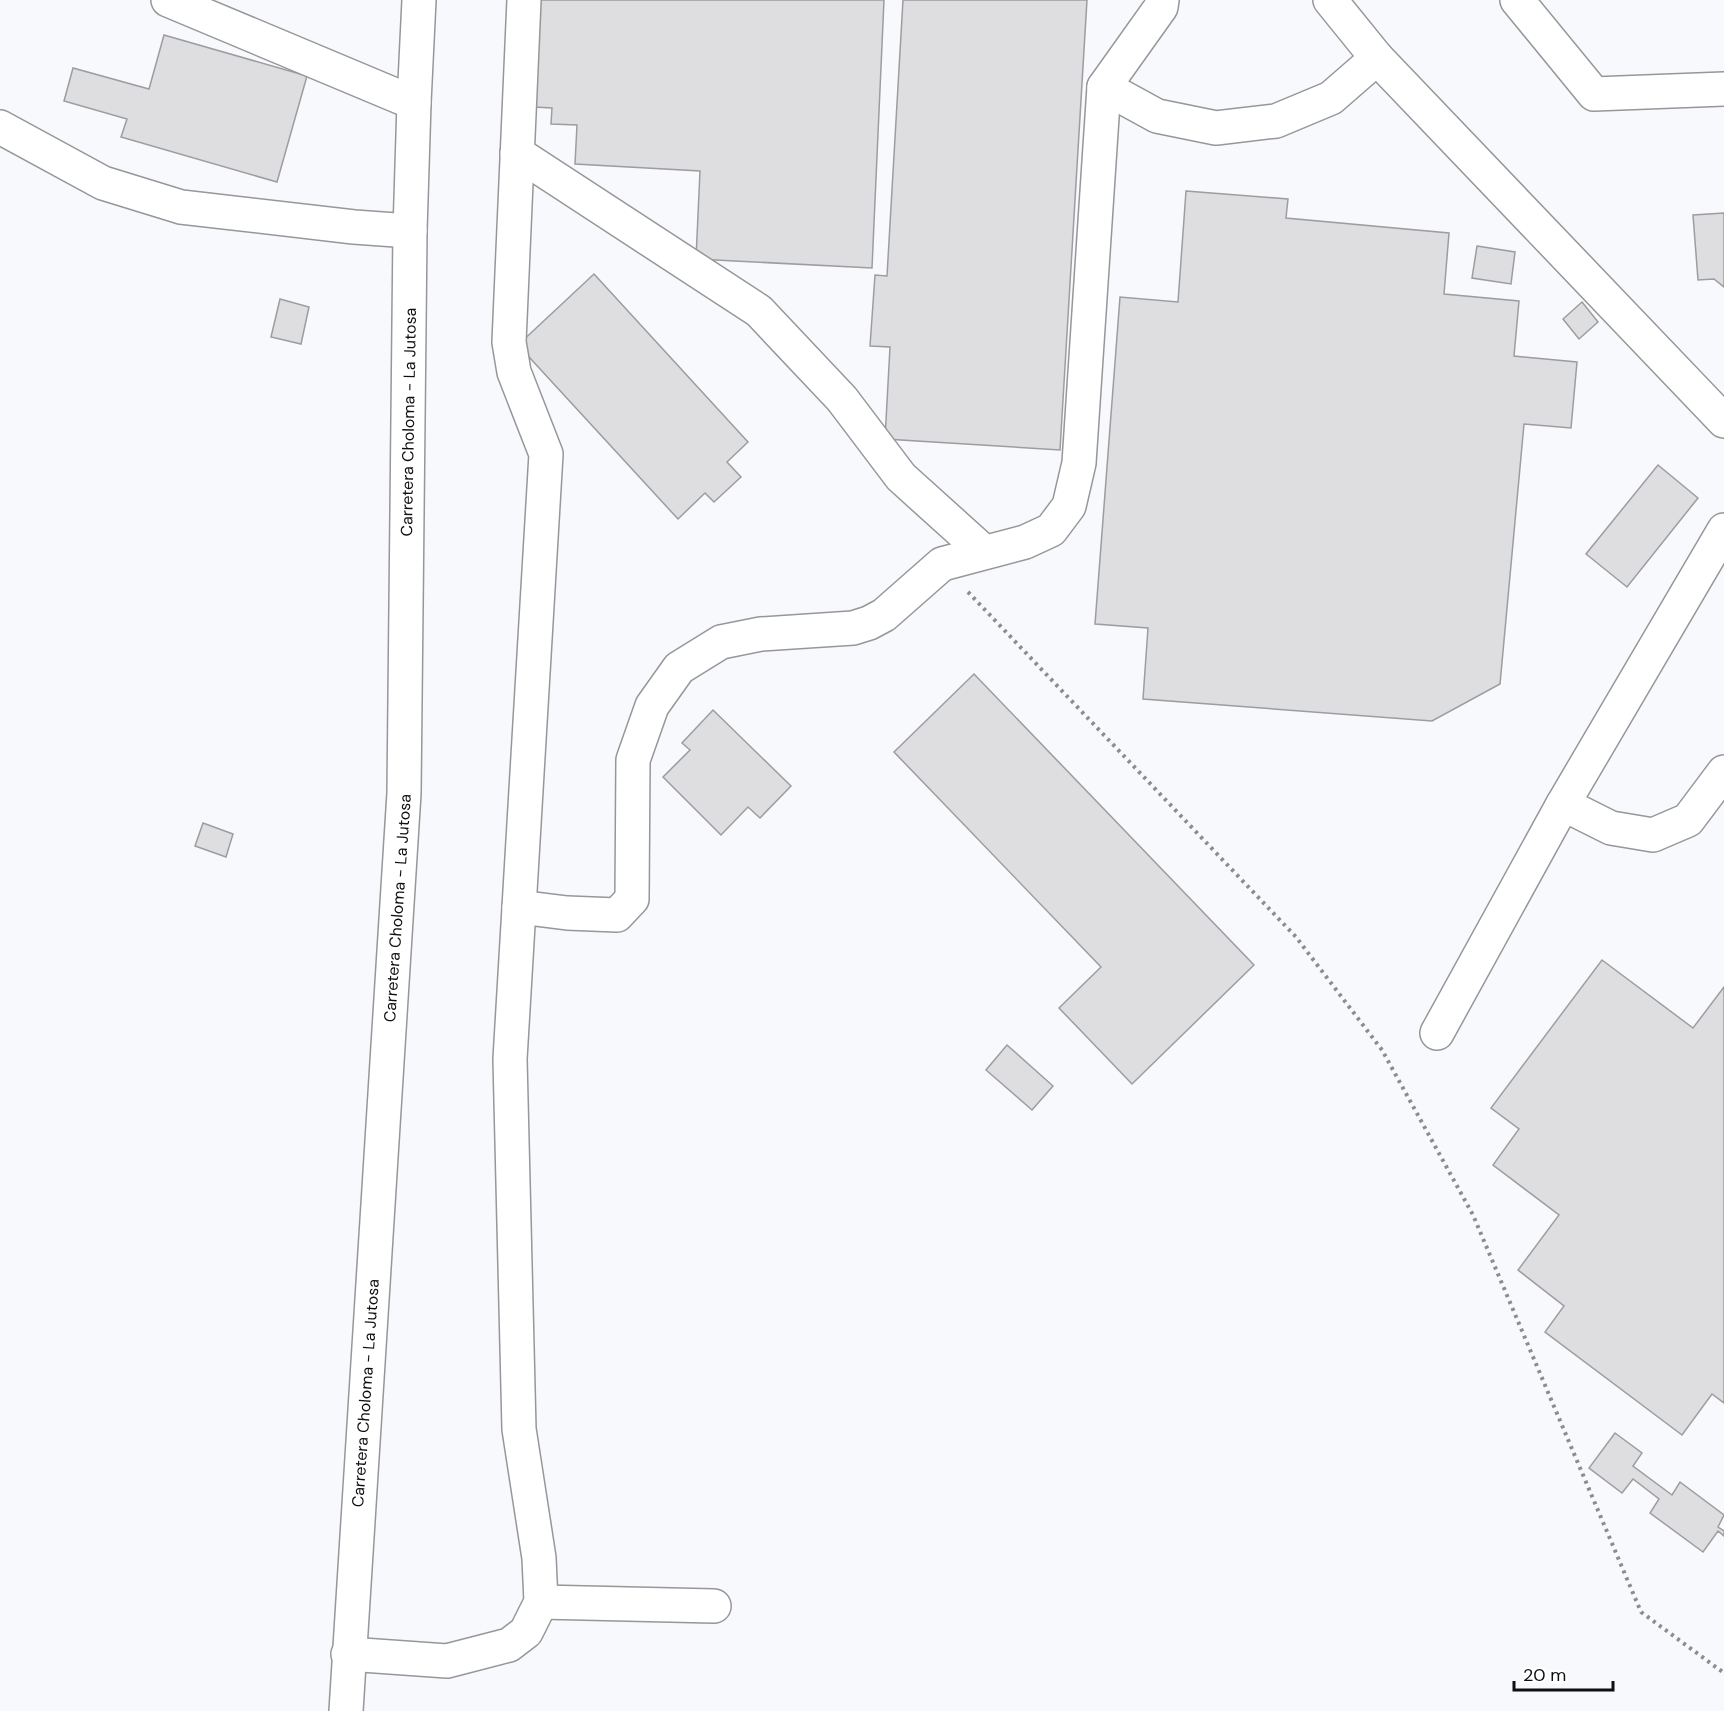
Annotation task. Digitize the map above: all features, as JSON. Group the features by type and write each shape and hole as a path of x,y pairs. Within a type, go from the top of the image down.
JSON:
{"street":[{"path":"168,0 414,103"},
{"name":"Carretera Choloma - La Jutosa","path":"346,1711 404,793 410,231 419,0"},
{"path":"348,1654 447,1661 509,1645 526,1632 541,1602 539,1558 519,1430 510,1059 546,454 514,372 509,342 524,0"},
{"path":"519,907 567,913 617,915 632,899 633,760 652,706 679,668 721,642 761,634 853,628 869,623 884,615 942,564 983,551 1025,542 1051,530 1069,506 1079,463 1104,87 1161,7 1162,0"},
{"path":"1330,0 1377,58 1724,421"},
{"path":"1517,0 1594,94 1724,89"},
{"path":"1104,87 1157,116 1216,128 1226,127 1276,121 1331,98 1377,58"},
{"path":"0,127 103,183 181,207 354,228 410,231"},
{"path":"517,153 759,311 842,399 901,477 983,551"},
{"path":"1437,1033 1563,804 1724,530"},
{"path":"1563,804 1611,828 1653,835 1689,820 1724,772"},
{"path":"541,1602 714,1606"}],"path":[{"path":"942,564 1296,937 1382,1050 1473,1215 1641,1612 1724,1673"}],"building":[{"path":"539,0 884,0 872,268 696,259 700,171 575,164 577,125 551,124 552,108 534,107"},
{"path":"903,0 1087,0 1060,450 885,439 890,347 870,346 875,275 887,276"},
{"path":"164,35 307,76 277,182 121,137 127,119 64,101 73,68 149,89"},
{"path":"1186,191 1288,199 1286,218 1449,233 1444,294 1519,301 1514,356 1577,362 1571,428 1524,424 1500,684 1432,721 1143,699 1148,628 1095,624 1120,297 1178,302"},
{"path":"1724,213 1724,287 1714,279 1698,280 1693,215"},
{"path":"1477,246 1515,252 1511,284 1472,278"},
{"path":"594,274 748,442 727,462 741,477 714,502 705,493 678,519 518,345"},
{"path":"280,299 309,307 301,344 271,337"},
{"path":"1582,302 1598,322 1579,339 1563,319"},
{"path":"1658,465 1698,498 1627,587 1586,554"},
{"path":"974,674 1254,965 1132,1084 1059,1008 1101,967 894,752"},
{"path":"713,710 791,786 760,818 748,807 721,835 663,777 690,750 682,743"},
{"path":"203,823 233,834 226,857 195,846"},
{"path":"1602,960 1693,1028 1724,987 1724,1403 1712,1394 1682,1435 1545,1332 1564,1306 1518,1270 1559,1215 1493,1165 1519,1129 1491,1108"},
{"path":"1007,1045 1053,1086 1032,1110 986,1070"},
{"path":"1615,1433 1642,1453 1633,1466 1672,1495 1680,1482 1724,1515 1718,1527 1724,1531 1724,1536 1718,1531 1703,1552 1650,1513 1659,1499 1633,1479 1622,1493 1589,1468"}]}
